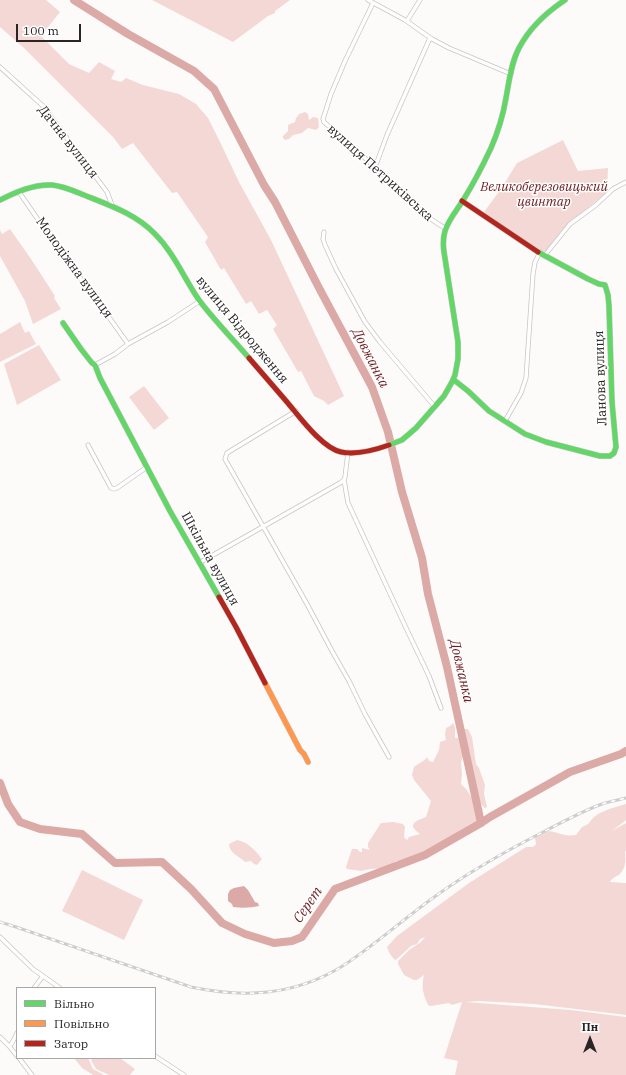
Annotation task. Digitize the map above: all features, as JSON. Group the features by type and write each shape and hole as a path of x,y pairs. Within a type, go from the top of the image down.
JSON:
{"street":[{"path":"368,0 407,21 430,38 449,48 511,74"},
{"path":"407,21 420,0"},
{"path":"454,380 457,367 458,343 444,252 443,242 445,228 462,201 499,130 504,113 514,58 518,49 551,11 565,0"},
{"name":"вулиця Петриківська","path":"373,3 345,62 322,119 421,211 445,228"},
{"path":"374,166 430,38"},
{"name":"Дачна вулиця","path":"0,67 43,106 107,192 112,205"},
{"path":"504,421 521,393 526,378 533,274 536,262 570,224 596,205 613,189 626,182"},
{"name":"вулиця Відродження","path":"0,200 36,186 53,185 67,188 112,205 140,221 162,242 200,301 324,443 337,450 348,452 366,450 396,443 408,436 435,407 454,380"},
{"name":"Молодіжна вулиця","path":"19,192 61,253 128,344"},
{"name":"Ланова вулиця","path":"454,380 490,411 524,434 546,442 600,456 610,456 614,453 616,447 612,401 608,294 604,285 588,279 531,248 462,201"},
{"path":"324,232 323,239 331,257 365,322 435,407"},
{"path":"95,365 128,344 168,322 200,301"},
{"name":"Шкільна вулиця","path":"63,323 81,349 95,365 100,378 147,467 199,563 236,627 300,750 308,762"},
{"path":"296,411 237,446 225,455 225,459 307,604 389,757"},
{"path":"88,445 111,488 117,488 147,467"},
{"path":"348,452 344,480 348,503 429,676 441,708"},
{"path":"199,563 344,480"},
{"path":"0,938 33,968 59,987"},
{"path":"35,987 43,976"},
{"path":"9,1046 16,1035"},
{"path":"0,1037 16,1055"},
{"path":"156,1057 184,1075"},
{"path":"20,1059 32,1075"}],"green space":[{"path":"0,0 46,0 60,12 41,36 69,64 89,73 99,62 115,71 111,79 121,82 126,78 143,85 179,94 196,104 208,118 239,182 271,240 344,396 328,405 324,401 314,396 301,371 298,372 273,329 277,325 267,310 259,314 251,301 246,304 224,268 221,270 205,242 208,237 177,192 172,193 133,143 122,149 113,137 24,48 0,27"},
{"path":"152,0 290,0 275,11 275,13 268,16 233,42"},
{"path":"305,112 308,114 309,120 313,117 318,118 319,127 316,130 308,128 302,133 293,135 289,139 285,140 283,136 288,131 288,125 295,122 299,114"},
{"name":"Великоберезовицький цвинтар","path":"563,140 578,171 608,168 607,189 606,193 571,222 545,252 515,235 484,212 501,189 517,163"},
{"path":"10,229 55,296 54,298 61,309 33,324 25,301 0,256 0,230 2,234"},
{"path":"20,322 25,333 29,331 36,344 0,362 0,334"},
{"path":"39,345 61,380 17,405 4,364"},
{"path":"144,386 169,418 154,430 129,397"},
{"path":"453,723 455,727 455,738 458,738 462,729 468,729 472,737 476,764 485,785 484,794 487,807 485,808 475,799 468,780 463,757 461,762 461,784 475,802 483,809 477,825 462,834 456,840 441,842 431,852 417,854 407,860 396,861 387,868 361,871 347,869 346,867 352,849 357,849 360,852 362,852 362,848 370,850 368,843 381,823 393,822 403,824 405,827 404,837 407,840 409,837 420,834 414,829 413,825 420,819 426,817 431,801 414,780 412,775 414,767 427,757 429,761 433,762 439,750 440,742 446,740 446,728"},
{"path":"626,804 626,820 612,831 626,823 625,863 622,872 610,882 626,883 626,1015 534,1004 478,1001 466,1002 571,1010 626,1017 626,1075 455,1075 458,1061 444,1058 462,1002 452,1005 449,1003 431,1006 428,1005 423,990 424,975 417,980 414,980 404,975 398,961 425,937 420,939 417,944 411,946 395,960 387,947 397,936 469,883 526,847 534,846 536,844 536,836 547,831 566,835 576,835 582,827 588,824 598,814"},
{"path":"237,840 248,845 262,859 257,865 251,861 245,862 232,852 229,844"},
{"path":"82,870 143,900 124,940 62,911"},
{"path":"75,1059 88,1059 93,1069 104,1075 93,1075 82,1068"},
{"path":"121,1059 135,1069 130,1075 109,1075 96,1069 91,1060"}],"shaded area":[{"path":"244,886 259,906 246,908 233,907 228,901 228,894 230,890"}],"waterway":[{"name":"Довжанка","path":"74,0 128,34 194,71 214,89 372,387 388,432 402,492 422,558 428,594 447,667 481,823"},
{"name":"Серет","path":"0,783 8,804 20,822 40,829 82,834 115,863 162,862 191,889 222,923 245,934 274,943 292,941 302,937 335,889 425,855 570,772 626,751"}],"railway":[{"path":"0,922 191,987 230,993 268,992 286,989 323,977 341,967 365,951 446,888 502,854 582,812 605,803 626,798"}],"traffic: fast":[{"path":"389,445 402,440 416,428 444,396 455,375 458,359 458,342 444,249 445,231 476,179 494,142 500,124 512,66 519,48 539,21 565,0"},
{"path":"0,200 32,187 52,185 72,190 112,206 139,221 148,227 162,241 199,300 249,358"},
{"path":"454,380 489,411 525,434 546,442 600,456 610,456 614,453 616,447 612,402 609,306 605,285 588,279 538,252"},
{"path":"63,323 81,349 95,365 100,378 170,511 219,597"}],"traffic: slow":[{"path":"265,683 300,750 308,762"}],"traffic: jam":[{"path":"462,201 538,252"},
{"path":"249,358 311,431 334,449 347,453 372,450 389,445"},
{"path":"219,597 265,683"}]}
